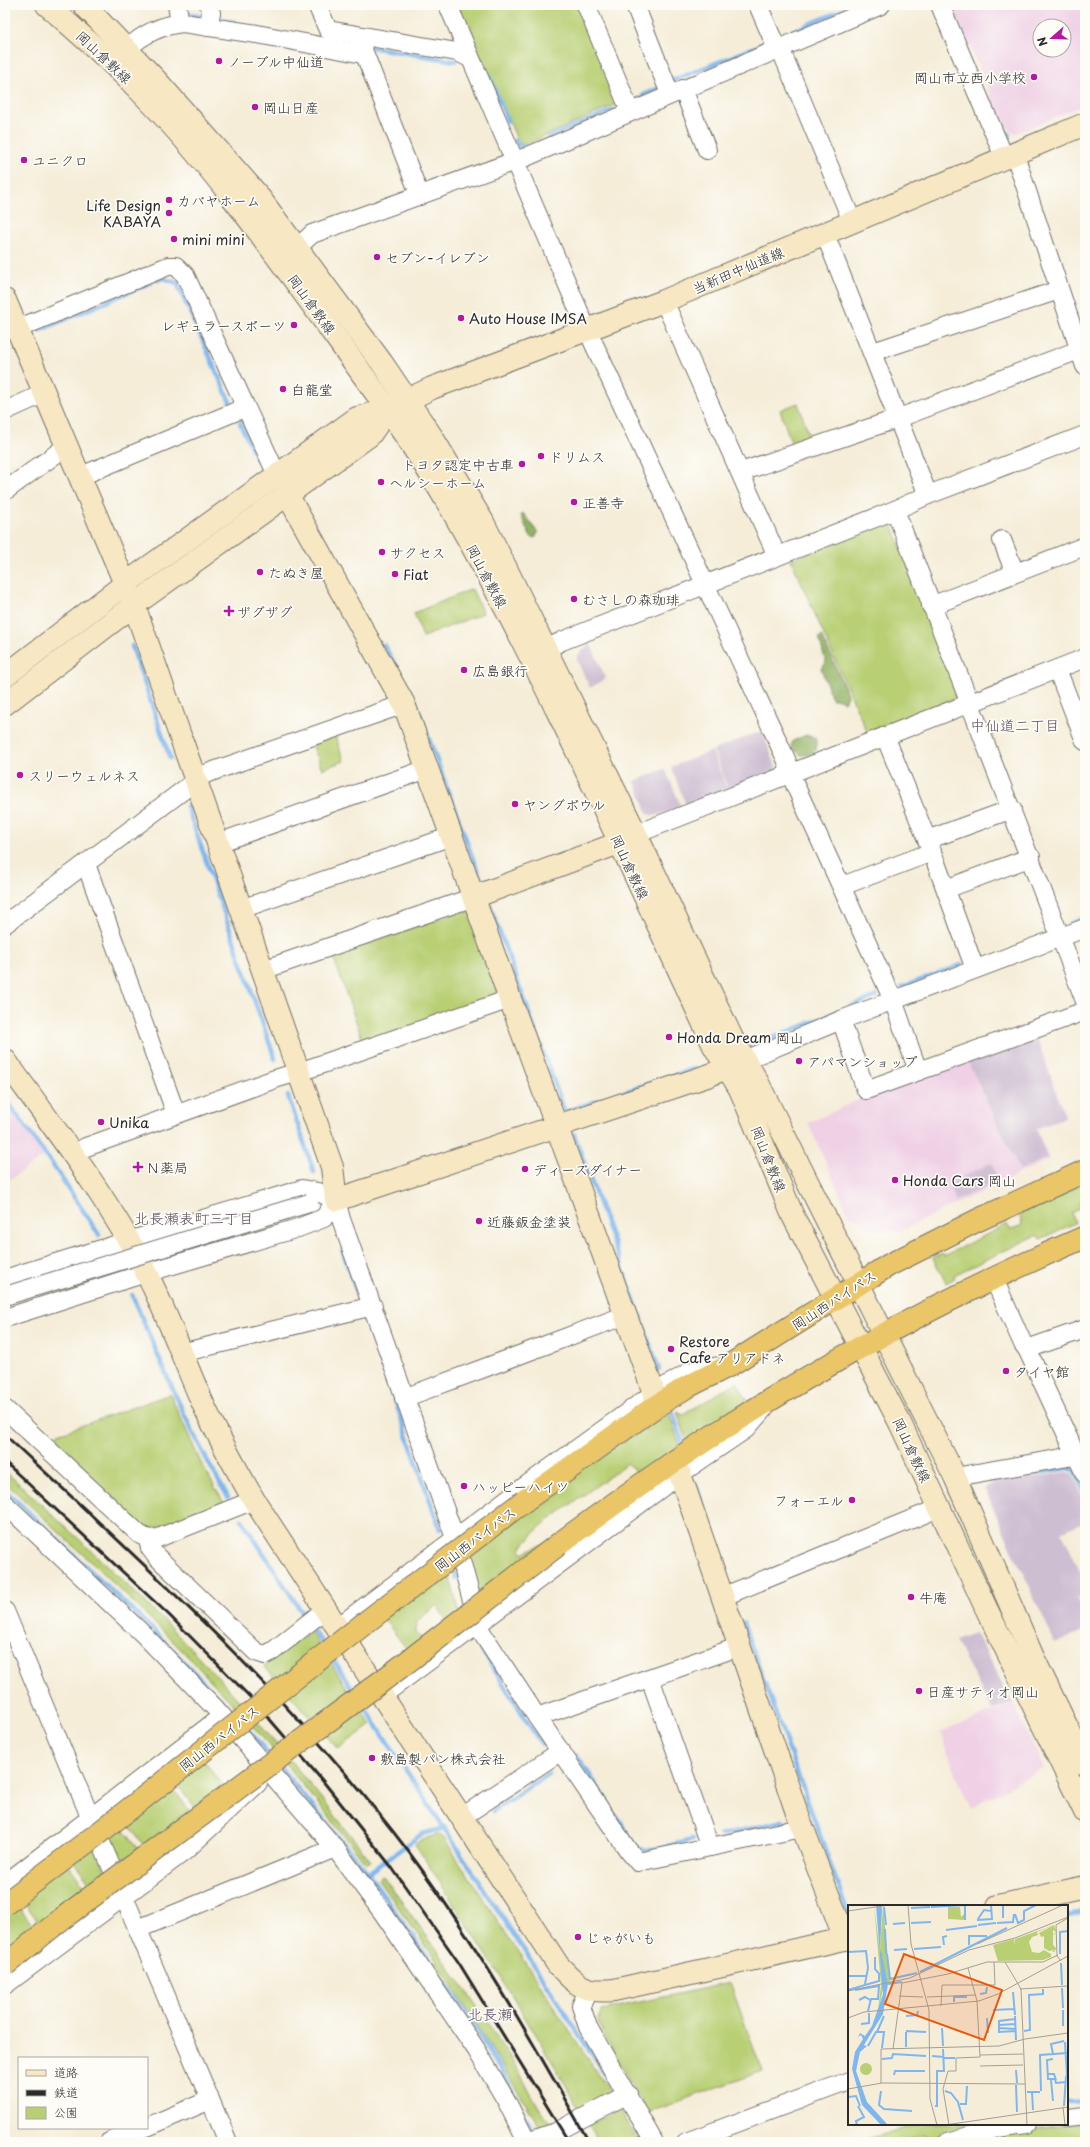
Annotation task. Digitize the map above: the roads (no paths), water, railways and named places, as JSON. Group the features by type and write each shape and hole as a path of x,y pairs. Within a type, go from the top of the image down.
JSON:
{"highway":[{"name":"岡山西バイパス","path":"5,1904 104,1829 370,1619 524,1501 649,1411 685,1388 730,1365 836,1300 889,1265 976,1220 1085,1171"},
{"path":"5,1965 63,1918 406,1663 559,1544 658,1472 774,1397 861,1347 994,1279 1085,1237"}],"street":[{"name":"岡山倉敷線","path":"47,5 141,91 192,150 278,258 414,447 537,653"},
{"name":"岡山倉敷線","path":"84,5 127,49 256,193 298,247 407,399 436,443 483,522 537,653 627,838 714,1046 736,1064 858,1285 955,1477 1034,1657 1082,1751"},
{"path":"317,5 328,30 457,52 470,58"},
{"path":"448,5 588,330 842,886 892,1000 918,1072"},
{"path":"586,5 630,111"},
{"path":"635,5 671,88 707,150"},
{"path":"758,5 852,221"},
{"path":"298,247 312,234 515,161 630,111 671,88 776,44 881,5"},
{"path":"741,472 899,418 1081,346 1010,157 940,5"},
{"path":"127,49 146,34 172,24 179,14 210,16 363,54"},
{"path":"358,36 363,54 420,196"},
{"name":"当新田中仙道線","path":"5,676 125,584 357,418 388,409 407,399 512,357 664,301 825,234 852,221 1010,157 1085,124"},
{"path":"825,234 928,494"},
{"path":"17,329 168,266 176,266 185,275 244,408 277,475"},
{"path":"872,352 1059,290"},
{"path":"5,300 81,476 134,605 332,1167 336,1200 341,1219 454,1538 480,1630 537,1717 638,1862 802,1828"},
{"path":"664,301 777,556"},
{"path":"5,411 45,393"},
{"path":"81,476 244,408"},
{"path":"5,704 134,605 370,435 388,409"},
{"path":"537,653 895,510 928,494 1085,435"},
{"path":"5,491 67,446"},
{"path":"287,494 404,704 654,1393"},
{"path":"895,510 969,703 1031,857 1085,1001"},
{"path":"1002,540 1014,574"},
{"path":"931,606 1085,546"},
{"path":"263,970 474,897 1085,658"},
{"path":"1057,669 1085,741"},
{"path":"5,924 205,774 404,704"},
{"path":"884,736 930,846 975,969"},
{"path":"218,842 427,769"},
{"path":"842,886 1012,809"},
{"path":"241,909 452,836"},
{"path":"946,889 1031,857"},
{"path":"86,864 176,1114"},
{"path":"5,1296 309,1203 336,1200 556,1126 736,1064 892,1000 1062,938 1085,928"},
{"path":"72,1154 86,1147 176,1114 510,999"},
{"path":"841,1020 866,1090 1085,1011"},
{"path":"5,1060 72,1154 128,1240 146,1273 226,1450 254,1500 383,1695 558,1965 574,1982 588,1990 614,1990 847,1939 802,1828 738,1647 680,1474"},
{"name":"岡山倉敷線","path":"736,1064 740,1089 793,1216 900,1423 939,1508 1085,1812"},
{"path":"5,1279 128,1240 144,1238 302,1189 318,1192 336,1200"},
{"path":"5,1318 146,1273 298,1228 324,1218 336,1200"},
{"path":"994,1279 1022,1344 1027,1349 1081,1455 1085,1474"},
{"path":"181,1353 373,1306"},
{"path":"404,1398 626,1315"},
{"path":"1027,1349 1085,1329"},
{"path":"338,1627 454,1538 654,1393 691,1372 730,1365"},
{"path":"383,1695 680,1474 746,1429 774,1397"},
{"path":"5,1409 139,1534 148,1539 158,1538 254,1500"},
{"path":"955,1477 1081,1455"},
{"path":"5,1504 144,1635 222,1716 336,1848 476,2049 530,2141 556,2132 622,2097"},
{"path":"722,1597 939,1508"},
{"path":"148,1539 150,1548 156,1556 256,1652 265,1655 273,1651 326,1609"},
{"path":"5,1611 90,1819 228,2142"},
{"path":"537,1717 738,1647"},
{"path":"650,1678 710,1847"},
{"path":"5,1884 222,1716"},
{"path":"462,1818 561,1751"},
{"path":"5,1985 185,1850 271,1772"},
{"path":"138,1929 336,1848"},
{"path":"1003,1905 1085,1887"},
{"path":"588,1990 581,2006 588,2027 622,2097 654,2142"},
{"path":"686,2142 848,2081"},
{"path":"148,2126 210,2100"},
{"path":"1068,2118 1085,2116"},
{"path":"948,2142 997,2128 1020,2125"},
{"path":"109,2142 141,2129"}],"waterway":[{"path":"776,38 855,5"},
{"path":"183,14 207,17"},
{"path":"214,18 235,22"},
{"path":"669,82 770,41"},
{"path":"370,47 455,61"},
{"path":"489,75 508,122"},
{"path":"643,95 663,86"},
{"path":"549,137 613,110"},
{"path":"1000,126 1009,135"},
{"path":"515,140 517,144 525,148 529,146"},
{"path":"158,280 163,278 177,283 230,402"},
{"path":"41,330 150,283"},
{"path":"240,423 257,459"},
{"path":"384,645 415,701 482,883 487,881"},
{"path":"132,646 170,758"},
{"path":"187,806 275,1059"},
{"path":"490,906 565,1112 696,1068"},
{"path":"1070,924 1085,918"},
{"path":"902,987 961,965"},
{"path":"765,1041 877,996"},
{"path":"288,1096 314,1172"},
{"path":"5,1098 55,1168 99,1235"},
{"path":"574,1134 659,1369"},
{"path":"342,1250 358,1296"},
{"path":"132,1295 188,1423 228,1497"},
{"path":"367,1321 440,1529"},
{"path":"672,1411 683,1443"},
{"path":"994,1480 1068,1468 1075,1471 1085,1492"},
{"path":"696,1485 703,1506"},
{"path":"5,1490 153,1630 237,1717"},
{"path":"242,1520 303,1614"},
{"path":"452,1564 457,1579"},
{"path":"743,1623 848,1913"},
{"path":"312,1629 325,1647"},
{"path":"480,1647 542,1745"},
{"path":"331,1657 356,1694"},
{"path":"362,1703 609,2080"},
{"path":"244,1725 270,1756"},
{"path":"577,1755 636,1847 645,1851 693,1840"},
{"path":"278,1765 368,1873 467,2014 504,2076 530,2126 531,2133"},
{"path":"493,1811 548,1774"},
{"path":"721,1835 783,1821"},
{"path":"368,1873 422,1834 445,1828"},
{"path":"1068,1915 1085,1912"},
{"path":"1068,2101 1085,2100"},
{"path":"636,2129 644,2142"}],"railway":[{"path":"5,1435 216,1634 315,1739 363,1794 408,1851 457,1921 503,1993 589,2142"},
{"path":"5,1462 169,1615 254,1701 322,1780 390,1865 459,1963 569,2142"}],"place":[{"name":"ノーブル中仙道","path":"219,61"},
{"name":"岡山市立西小学校","path":"1034,77"},
{"name":"岡山日産","path":"255,107"},
{"name":"ユニクロ","path":"24,160"},
{"name":"カバヤホーム","path":"169,200"},
{"name":"Life Design KABAYA","path":"169,213"},
{"name":"mini mini","path":"174,239"},
{"name":"セブン-イレブン","path":"377,257"},
{"name":"Auto House IMSA","path":"461,318"},
{"name":"レギュラースポーツ","path":"294,325"},
{"name":"白龍堂","path":"283,389"},
{"name":"ドリムス","path":"541,456"},
{"name":"トヨタ認定中古車","path":"522,464"},
{"name":"ヘルシーホーム","path":"381,482"},
{"name":"正善寺","path":"574,502"},
{"name":"サクセス","path":"382,552"},
{"name":"たぬき屋","path":"260,572"},
{"name":"Fiat","path":"395,574"},
{"name":"むさしの森珈琲","path":"574,599"},
{"name":"ザグザグ","path":"229,611"},
{"name":"広島銀行","path":"464,670"},
{"name":"スリーウェルネス","path":"20,775"},
{"name":"ヤングボウル","path":"515,804"},
{"name":"Honda Dream 岡山","path":"669,1037"},
{"name":"アパマンショップ","path":"799,1061"},
{"name":"Unika","path":"101,1122"},
{"name":"Ｎ薬局","path":"138,1167"},
{"name":"ディーズダイナー","path":"525,1169"},
{"name":"Honda Cars 岡山","path":"895,1180"},
{"name":"近藤鈑金塗装","path":"479,1221"},
{"name":"Restore Cafe アリアドネ","path":"671,1349"},
{"name":"タイヤ館","path":"1006,1371"},
{"name":"ハッピーハイツ","path":"464,1486"},
{"name":"フォーエル","path":"852,1500"},
{"name":"牛庵","path":"911,1597"},
{"name":"日産サティオ岡山","path":"919,1691"},
{"name":"敷島製パン株式会社","path":"372,1758"},
{"name":"じゃがいも","path":"578,1937"}],"district":[{"name":"中仙道二丁目","path":"1015,724"},
{"name":"北長瀬表町三丁目","path":"194,1217"},
{"name":"北長瀬","path":"490,2013"}]}
